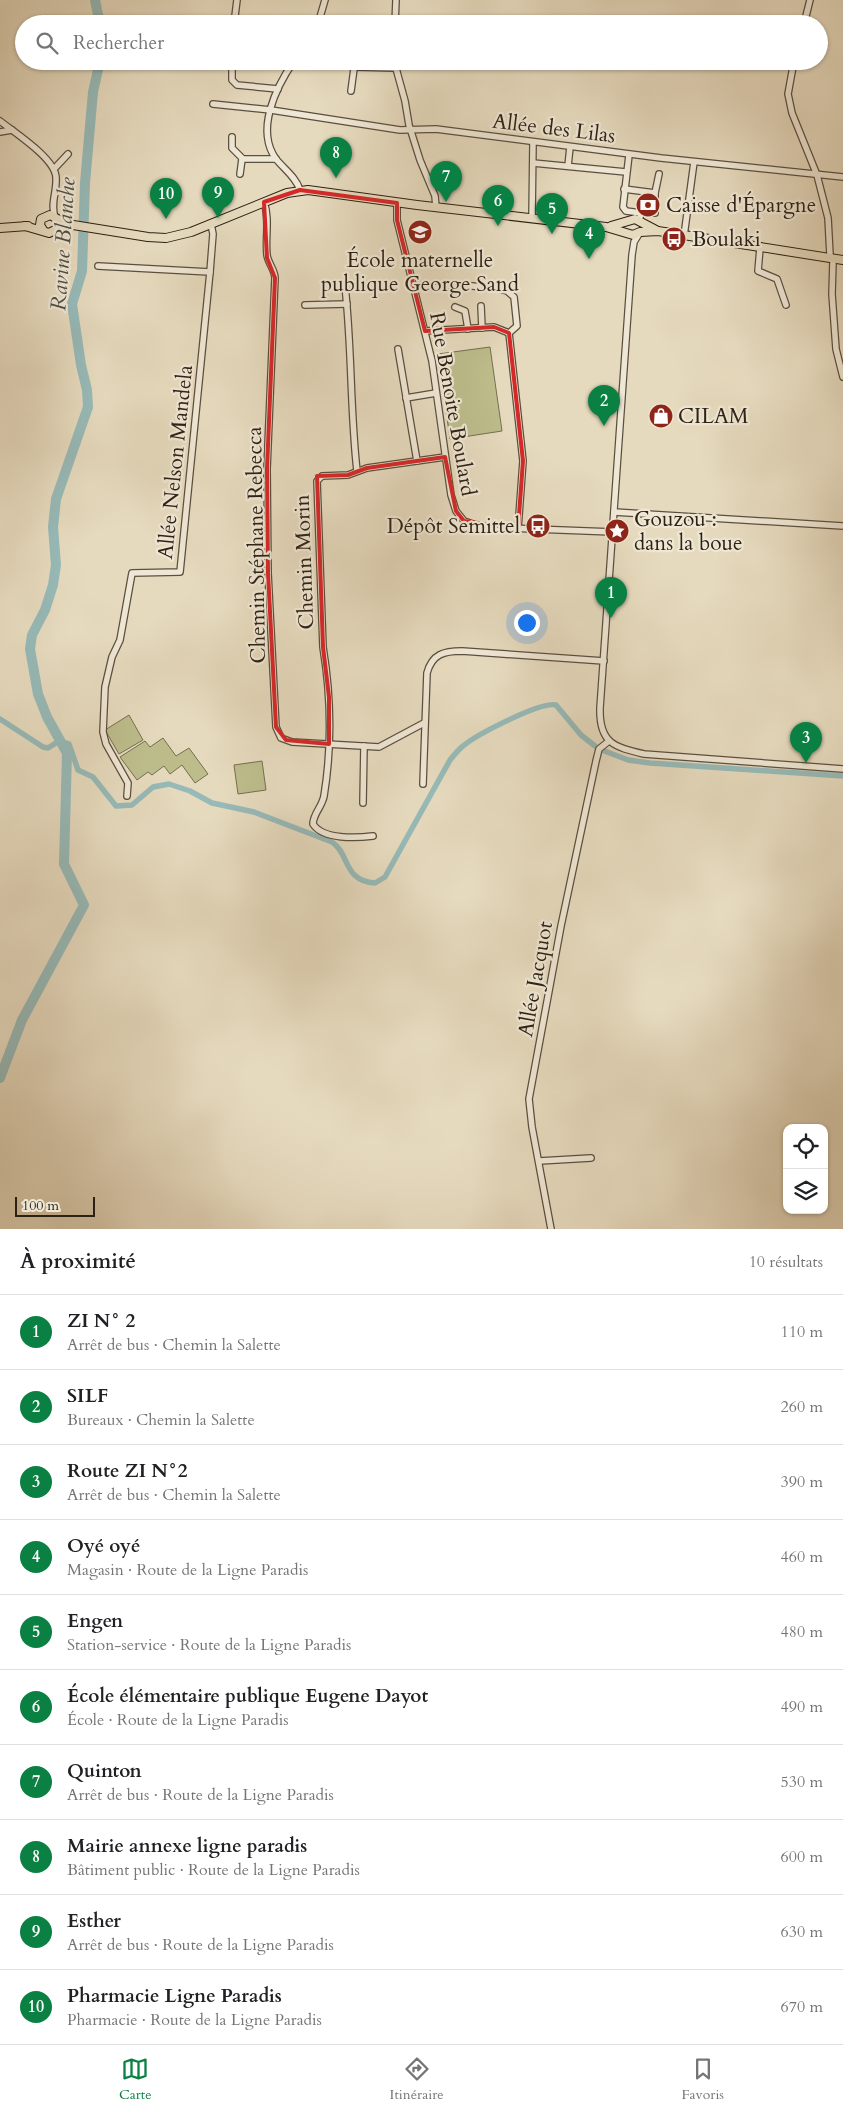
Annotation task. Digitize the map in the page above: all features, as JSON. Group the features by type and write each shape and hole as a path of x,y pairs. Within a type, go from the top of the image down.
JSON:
{"main road":[{"path":"0,228 25,226 43,219 56,218 67,224 148,237 166,238 191,232 264,202 300,190 606,227 633,235 640,225"},
{"path":"56,218 56,229"},
{"path":"43,219 43,230"},
{"path":"606,227 626,223 633,219 640,225 658,231 843,260"},
{"path":"626,223 627,233"},
{"path":"25,226 49,233 67,224"}],"street":[{"path":"235,15 237,0"},
{"path":"321,15 325,0"},
{"path":"395,15 396,0"},
{"path":"806,15 810,0"},
{"path":"232,70 232,80 237,85 278,89"},
{"path":"289,70 278,89 271,110 268,138 276,159 296,182 300,190"},
{"path":"352,91 354,70"},
{"path":"397,70 406,101 410,130 435,196 436,207"},
{"path":"792,70 788,94 792,113 817,175 828,218 836,349 843,376"},
{"name":"Allée des Lilas","path":"212,104 271,110 410,130 436,129 629,155 843,177"},
{"path":"0,121 54,169 56,182 53,199 43,219"},
{"path":"0,132 12,130"},
{"path":"232,136 232,148 242,159 276,159"},
{"path":"532,218 533,142"},
{"path":"568,166 570,147"},
{"path":"54,169 68,154"},
{"path":"629,155 623,206 640,225"},
{"path":"240,174 242,159"},
{"path":"684,236 694,162"},
{"path":"533,163 626,172"},
{"path":"659,174 655,193 655,213 640,225 632,254 599,720 601,731 618,748 644,754 843,769"},
{"path":"624,189 655,193"},
{"path":"53,199 56,218"},
{"name":"Chemin Stéphane Rebecca","path":"264,202 267,215 267,258 275,271 276,278 267,469 268,573 276,727 280,737 286,740 382,746 402,733 424,723"},
{"name":"Rue Benoite Boulard","path":"397,203 398,220 425,331 445,457 456,511 464,521 482,527 518,529"},
{"name":"Allée Nelson Mandela","path":"127,796 128,783 106,744 103,732 105,686 112,657 120,640 132,573 180,572 210,272 213,234 211,224"},
{"path":"627,233 632,254"},
{"path":"760,248 758,271 777,279 786,305"},
{"path":"98,266 210,272"},
{"path":"414,285 438,288 454,284 507,291 514,297 516,326 509,333"},
{"path":"345,286 351,352 352,429 357,471"},
{"path":"305,305 347,304"},
{"path":"481,306 482,328"},
{"path":"455,308 465,311 468,329"},
{"path":"425,331 494,326 509,333"},
{"path":"509,333 523,461 518,529 612,532"},
{"path":"398,349 417,461"},
{"path":"406,398 436,393"},
{"name":"Chemin Morin","path":"329,744 329,697 323,647 317,481 322,476 348,475 357,471 445,457"},
{"path":"614,512 843,526"},
{"path":"423,784 424,723 430,664 436,656 446,651 604,661"},
{"name":"Allée Jacquot","path":"551,1229 529,1099 561,926 596,762 599,749 609,741"},
{"path":"329,744 324,797 312,821 314,827 342,838 373,836"},
{"path":"363,802 364,746"},
{"path":"539,1161 591,1158"}],"highlighted area":[{"path":"300,190 397,203 397,220 425,331 494,327 509,333 523,461 518,529 464,521 456,511 445,457 367,468 348,475 317,476 323,647 329,697 329,744 286,740 276,727 268,573 267,469 275,278 267,258 264,202"}],"green space":[{"path":"490,347 502,431 450,439 438,354"},
{"path":"129,715 143,740 119,754 105,730"},
{"path":"163,738 176,756 189,748 208,774 195,783 182,765 170,774 164,766 152,775 148,772 137,780 120,757 145,741 150,747"},
{"path":"262,761 266,790 238,794 234,765"}],"waterway":[{"name":"Ravine Blanche","path":"95,0 98,15"},
{"name":"Ravine Blanche","path":"0,1078 22,1020 84,905 64,864 67,753 47,717 38,694 30,649 32,635 45,610 53,585 56,565 53,527 56,499 88,407 87,390 81,365 72,304 82,271 85,183 93,92 98,70"},
{"path":"0,719 43,747 48,748 59,741 69,744 78,770 93,777 116,806 132,805 153,787 169,784 190,791 212,803 254,812 332,842 338,847 348,866 357,877 375,883 385,877 450,760 459,749 470,741 523,713 548,705 556,705 581,735 595,746"},
{"path":"602,750 628,760 650,763 843,776"}],"place":[{"name":"Mairie annexe ligne paradis","path":"336,178"},
{"name":"Quinton","path":"446,202"},
{"name":"Caisse d'Épargne","path":"648,205"},
{"name":"Esther","path":"218,218"},
{"name":"Pharmacie Ligne Paradis","path":"166,219"},
{"name":"École élémentaire publique Eugene Dayot","path":"498,226"},
{"name":"École maternelle publique George Sand","path":"420,232"},
{"name":"Engen","path":"552,234"},
{"name":"Boulaki","path":"674,239"},
{"name":"Oyé oyé","path":"589,259"},
{"name":"CILAM","path":"661,416"},
{"name":"SILF","path":"604,426"},
{"name":"Dépôt Semittel","path":"538,526"},
{"name":"Gouzou : dans la boue","path":"617,531"},
{"name":"ZI N° 2","path":"611,618"},
{"name":"Route ZI N°2","path":"806,763"}]}
